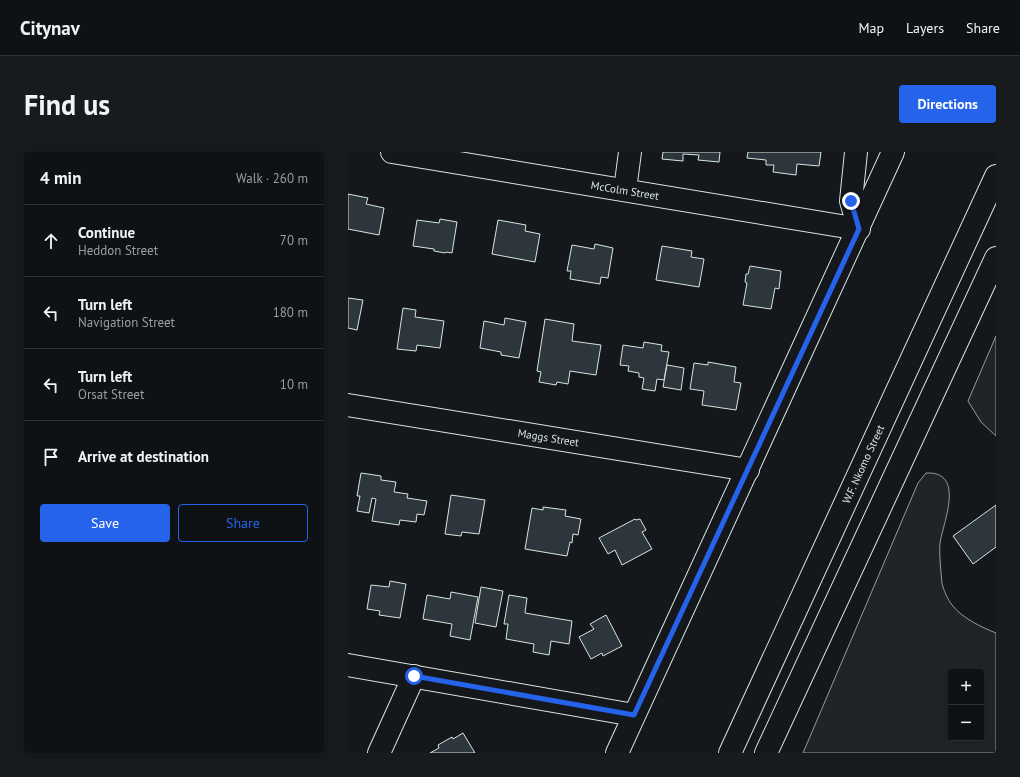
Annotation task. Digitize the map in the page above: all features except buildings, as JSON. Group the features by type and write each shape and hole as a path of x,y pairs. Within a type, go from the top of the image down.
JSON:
{"street":[{"name":"McColm Street","path":"394,152 859,229"},
{"path":"626,190 630,152"},
{"path":"856,152 851,201 859,229"},
{"path":"617,753 859,229 893,152"},
{"name":"W.F. Nkomo Street","path":"730,753 996,176"},
{"path":"766,753 996,258"},
{"name":"Maggs Street","path":"348,405 748,470"},
{"path":"348,665 634,715"},
{"path":"379,753 414,676"}],"shaded area":[{"path":"996,336 996,436 981,422 968,401"},
{"path":"926,473 938,475 945,480 949,489 947,512 940,543 940,563 943,588 950,603 956,610 978,625 996,633 996,753 803,753 918,483"}],"route":[{"path":"414,676 634,715 859,229 851,201"}]}
